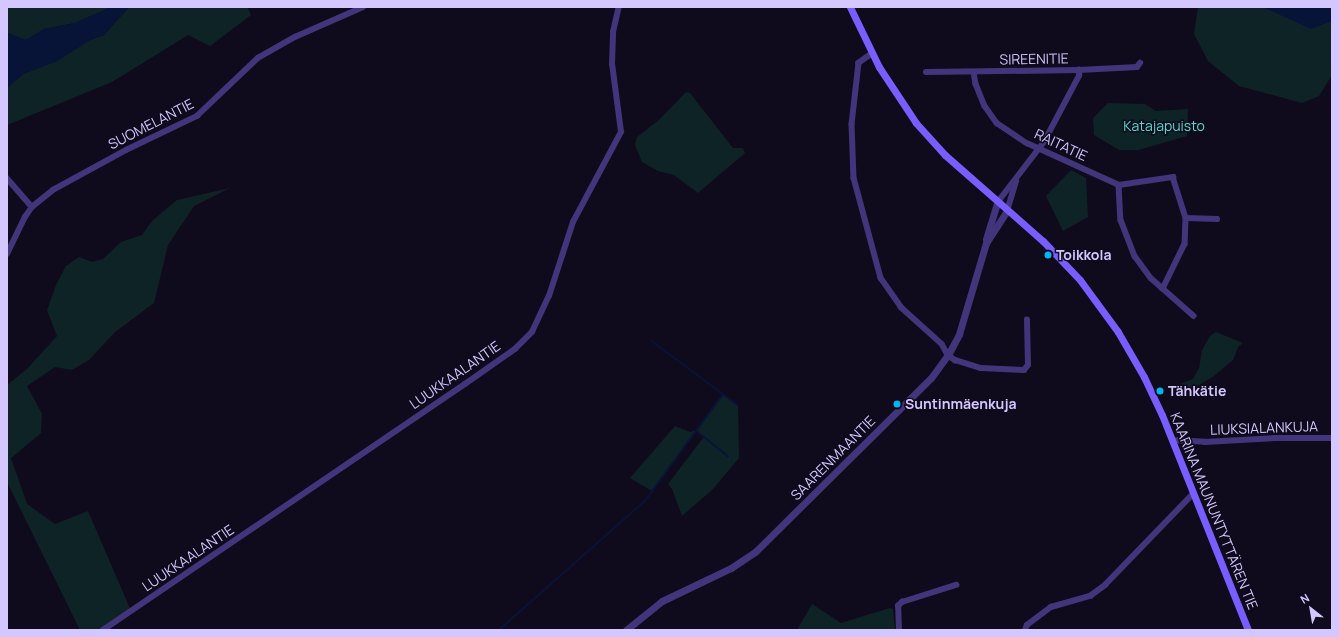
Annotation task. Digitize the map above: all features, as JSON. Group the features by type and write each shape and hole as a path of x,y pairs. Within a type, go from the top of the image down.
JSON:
{"main road":[{"name":"KAARINA MAUNUNTYTTÄREN TIE","path":"850,7 872,54 916,123 945,155 997,203 1042,241 1080,280 1099,306 1141,372 1172,440 1248,630"}],"street":[{"name":"SUOMELANTIE","path":"7,254 32,207 66,182 126,150 197,116 258,58 295,37 363,7"},
{"name":"LUUKKAALANTIE","path":"103,630 465,384 515,349 532,332 548,296 573,222 621,132 612,64 612,32 619,7"},
{"path":"872,54 859,63 852,124 854,178 873,257 881,278 901,307 942,344 948,356 955,360 981,368 1024,370 1028,365 1027,320"},
{"name":"SIREENITIE","path":"926,72 1079,70 1137,67 1140,63"},
{"path":"997,203 1039,149 1078,76 1079,70"},
{"name":"RAITATIE","path":"974,72 976,84 985,106 997,123 1039,149 1119,185"},
{"path":"7,178 32,207"},
{"path":"1163,289 1185,244 1186,218 1174,178 1119,185 1121,220 1130,245 1142,267 1163,289 1194,316"},
{"path":"1007,211 1016,180"},
{"name":"SAARENMAANTIE","path":"626,630 662,602 731,568 773,536 931,378 948,356 968,314 986,243 987,230 997,203"},
{"name":"SAARENMAANTIE","path":"986,243 1007,211"},
{"path":"1186,218 1217,219"},
{"name":"LIUKSIALANKUJA","path":"1172,440 1205,442 1276,438 1332,438"},
{"path":"1025,630 1041,612 1051,607 1090,596 1105,585 1194,494"},
{"path":"899,630 898,606 902,602 956,585"}],"green space":[{"path":"7,7 111,7 75,23 44,29 26,40 7,33"},
{"path":"129,7 247,7 251,15 210,46 188,35 112,82 7,125 7,88 23,74 57,61 90,40 104,35"},
{"path":"1198,7 1332,7 1332,75 1319,96 1302,103 1239,86 1208,61 1194,34"},
{"path":"686,92 690,93 733,148 743,148 745,153 698,193 674,175 658,171 642,162 635,145 637,137 659,120"},
{"name":"Katajapuisto","path":"1108,103 1145,104 1156,111 1188,109 1187,136 1138,150 1119,150 1094,135 1093,118"},
{"path":"1071,170 1086,178 1088,217 1063,231 1046,196"},
{"path":"230,188 194,206 168,245 154,303 115,332 89,360 72,370 55,367 27,386 42,414 41,433 11,458 27,504 55,524 88,511 131,611 103,630 80,630 7,482 7,385 27,369 57,336 47,310 56,285 66,266 79,257 92,262 103,259 121,242 142,235 152,221 177,200"},
{"path":"1216,332 1243,343 1238,347 1233,360 1214,376 1186,393 1180,384 1193,379 1199,368 1202,350 1210,336"},
{"path":"723,394 738,405 739,458 713,489 682,516 672,489 668,484 703,438 697,431 652,491 630,478 675,426 690,432 697,430"},
{"path":"812,604 841,623 890,608 893,609 895,630 797,630"}],"water":[{"path":"111,7 129,7 104,35 90,40 57,61 23,74 7,88 7,33 26,40 44,29 75,23"},
{"path":"1263,7 1332,7 1332,21 1311,29"}],"waterway":[{"path":"652,341 738,405"},
{"path":"499,630 645,501 723,394"},
{"path":"697,431 728,456"}],"place":[{"name":"Toikkola","path":"1048,255"},
{"name":"Tähkätie","path":"1160,391"},
{"name":"Suntinmäenkuja","path":"897,404"}]}
